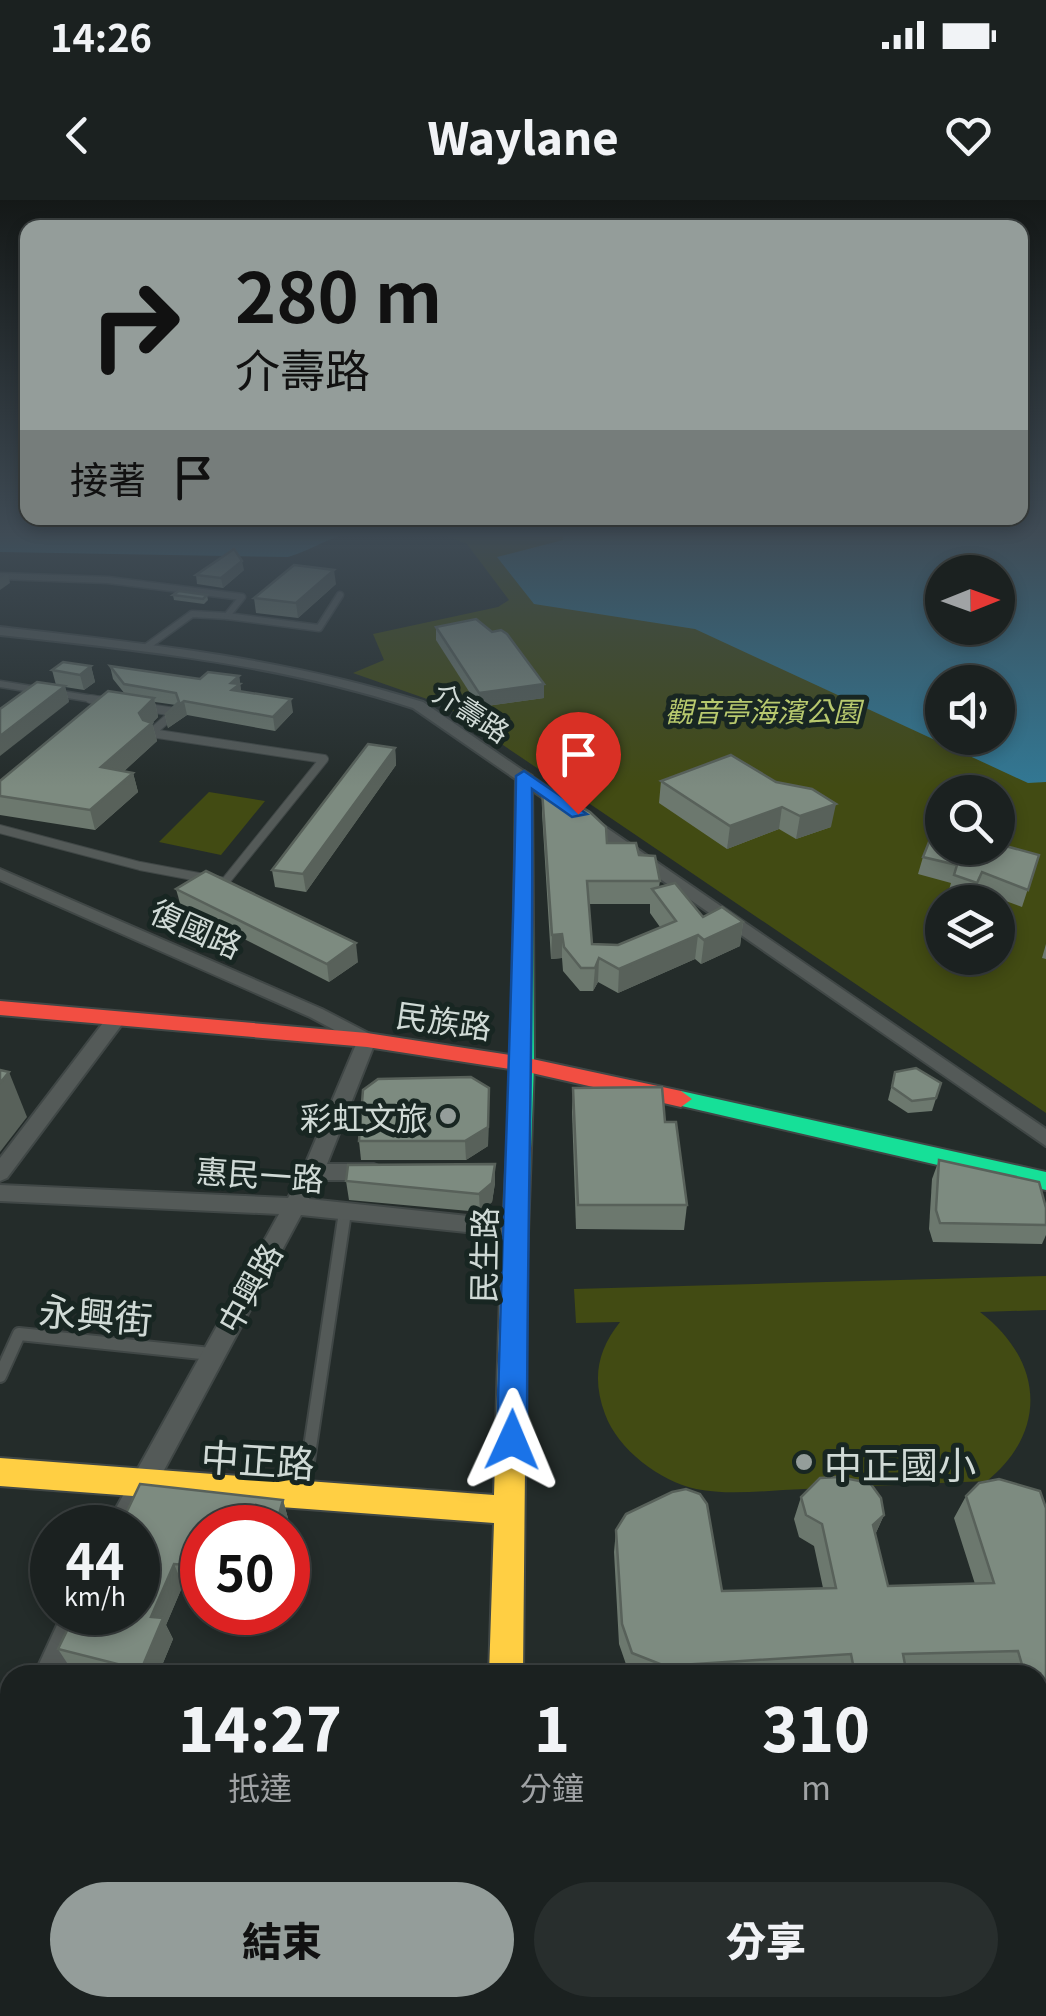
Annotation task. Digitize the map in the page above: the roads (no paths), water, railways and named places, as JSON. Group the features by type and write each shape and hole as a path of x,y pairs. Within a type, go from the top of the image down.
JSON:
{"main road":[{"name":"民生路","path":"506,1665 515,1229 506,1171 523,1064 524,776"},
{"name":"民族路","path":"0,1008 367,1040 523,1064 1046,1181"},
{"name":"中正路","path":"0,1472 511,1510"}],"street":[{"name":"介壽路","path":"0,631 260,662 350,680 418,704 1046,1139"},
{"name":"復國路","path":"0,874 316,1013 367,1040"},
{"path":"0,1173 116,1020"},
{"name":"中興路","path":"128,1505 313,1172 367,1040"},
{"path":"313,1172 405,1172"},
{"name":"惠民一路","path":"0,1193 294,1206 515,1229"},
{"path":"53,1665 67,1635"}],"lane":[{"path":"145,648 188,617"},
{"path":"233,617 319,628 326,617"},
{"path":"0,684 121,703"},
{"path":"0,830 129,860 159,874 224,882 324,759 151,733 175,712 139,706"},
{"path":"302,1496 345,1212"},
{"name":"永興街","path":"0,1376 19,1334 211,1354"}],"water":[{"path":"616,617 925,617 925,645 1015,645 1015,617 1046,617 1046,782 1028,783 967,755 1015,755 1015,665 925,665 925,735 695,629"}],"place":[{"name":"彩虹文旅","path":"448,1116"},
{"name":"中正國小","path":"804,1462"}],"park label":[{"name":"觀音亭海濱公園","path":"763,710"}]}
